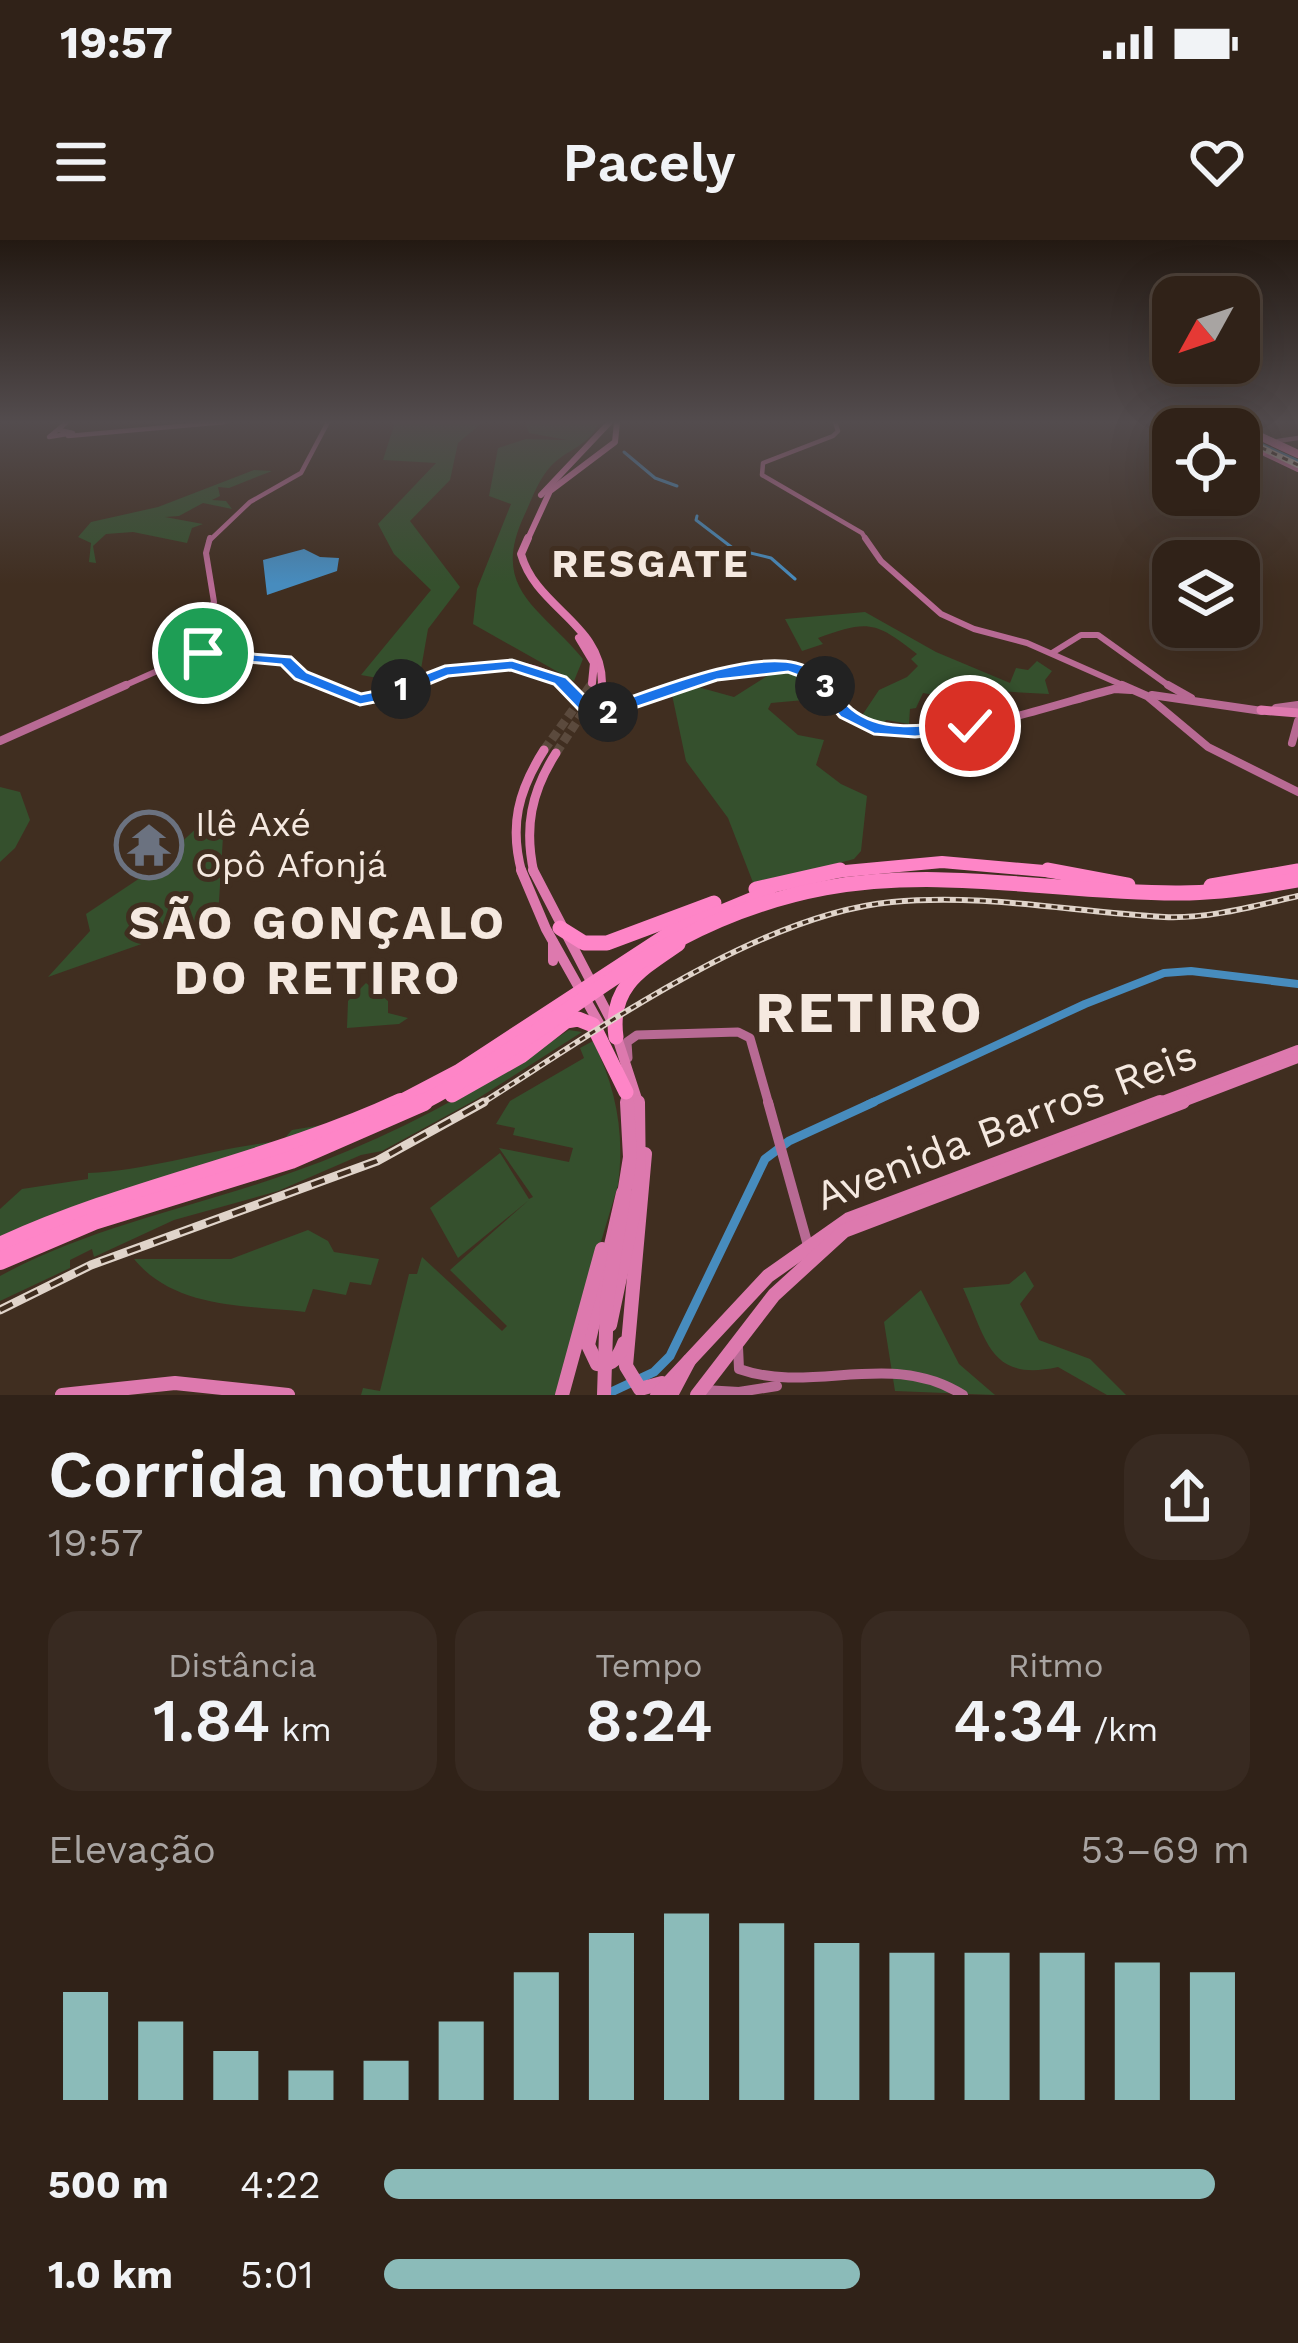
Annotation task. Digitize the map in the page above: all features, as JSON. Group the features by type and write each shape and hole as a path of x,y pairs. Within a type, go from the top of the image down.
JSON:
{"highway":[{"path":"0,1261 73,1228 256,1173 431,1098 661,936 725,907 908,861"},
{"path":"555,929 584,943 607,943 769,885 847,867 908,861 1012,864 1128,885"},
{"path":"851,875 968,868 1128,885 1223,885 1298,871"},
{"path":"601,977 730,915 814,890 926,876 1177,895 1298,882"},
{"path":"616,1037 610,1010 621,988 681,943 730,915"},
{"path":"0,1246 81,1210 255,1160 354,1123 444,1079 564,1003"},
{"path":"335,1142 414,1116 514,1060 573,1019 592,1025 626,1092"}],"main road":[{"path":"212,608 201,554 206,537 242,505 291,476"},
{"path":"202,621 212,608 214,589 206,553 209,539 250,502 294,476"},
{"path":"553,476 518,544 516,567 525,584 586,646 594,663 592,683"},
{"path":"567,476 544,500 523,543 521,560 530,582 598,650 604,665 602,683"},
{"path":"764,476 866,536 881,561 934,610 974,629 1054,654 1150,698 1212,748 1298,792"},
{"path":"194,653 194,639 209,597"},
{"path":"1054,654 1082,635 1096,635 1114,643 1185,697 1222,706"},
{"path":"0,741 194,653 285,660 301,675 360,699 389,694 445,671 512,665 560,680 585,706 605,712 715,675 790,667 816,676 851,717 890,731 970,726 1114,689 1131,690"},
{"path":"1161,682 1196,697 1240,706"},
{"path":"1072,700 1116,685 1198,704"},
{"path":"1173,720 1168,710 1173,704 1262,706 1298,714 1292,743"},
{"path":"604,1395 607,1300 629,1174 626,1092 611,1047 555,929 530,860 534,793 550,751 529,773 514,821 520,868 555,929 616,1037 640,1106 645,1164 626,1366 635,1386 653,1393"},
{"path":"514,821 532,818"},
{"path":"553,961 555,929"},
{"path":"629,1066 627,1042 638,1034 743,1033 755,1046 807,1242 831,1240"},
{"name":"Avenida Barros Reis","path":"698,1394 773,1295 831,1240 861,1223 1298,1054"},
{"name":"Avenida Barros Reis","path":"653,1393 748,1289 807,1242 849,1219 1298,1054"},
{"path":"604,1348 635,1197 640,1106"},
{"path":"562,1395 629,1174"},
{"path":"619,1205 588,1336 590,1356 597,1364 607,1365 619,1357 628,1326"},
{"path":"728,1390 738,1381 738,1338"},
{"path":"671,1395 694,1351"},
{"path":"740,1369 756,1382 784,1384"},
{"path":"698,1394 711,1387 747,1392 784,1384 916,1374 933,1377 963,1395"},
{"path":"62,1395 180,1381 288,1395"}],"green space":[{"path":"239,476 260,476 229,488 218,487 220,496 212,500 226,501 232,509 203,503 179,516 165,517 203,524 192,528 187,543 133,532 106,534 93,546 96,563 89,562 91,543 78,537 91,522 158,507"},
{"path":"424,476 451,476 410,521 460,587 428,629 421,669 394,681 361,675 431,590 394,554 378,524"},
{"path":"493,476 543,476 515,541 513,562 525,596 583,659 574,681 473,624 477,589 511,504 489,496"},
{"path":"865,612 936,652 1010,683 1016,668 1028,670 1037,661 1052,671 1045,680 1049,694 996,691 999,699 985,699 965,686 954,688 958,699 923,693 916,708 910,709 909,724 886,720 884,727 859,720 879,690 907,677 918,666 911,659 917,654 891,635 860,626 818,638 823,644 802,651 785,619"},
{"path":"778,669 804,674 827,698 771,703 768,709 798,735 824,740 816,765 867,796 861,851 854,859 754,885 728,818 686,761 671,690 687,684 734,697"},
{"path":"0,787 20,792 30,820 15,848 0,862"},
{"path":"200,825 223,837 218,917 48,977 90,931 86,914 149,872"},
{"path":"366,983 388,1001 388,1013 408,1018 399,1024 347,1028 348,1001"},
{"path":"569,1030 582,1032 477,1099 382,1151 361,1155 278,1191 174,1220 94,1257 92,1249 70,1260 70,1268 0,1301 0,1276 35,1259 366,1143 469,1091"},
{"path":"593,1041 617,1111 618,1185 555,1395 361,1395 363,1388 380,1391 409,1274 417,1274 422,1257 502,1331 507,1326 450,1270 529,1200 458,1258 430,1208 500,1153 529,1199 533,1197 499,1148 569,1162 573,1148 513,1135 515,1128 496,1124 510,1101 584,1058 580,1048"},
{"path":"332,1127 94,1199 0,1238 0,1209 22,1189 88,1179 88,1173 282,1141 292,1130"},
{"path":"308,1230 328,1241 334,1252 379,1259 371,1285 350,1282 346,1295 313,1289 305,1312 235,1305 170,1287 134,1259 231,1259"},
{"path":"1025,1271 1034,1286 1020,1304 1039,1340 1090,1359 1126,1395 1107,1395 1058,1367 1018,1368 994,1353 963,1288 1009,1284"},
{"path":"921,1290 959,1364 995,1395 895,1391 884,1322"}],"water":[{"path":"304,549 320,557 339,558 337,571 267,595 263,560"}],"waterway":[{"path":"652,476 677,486"},
{"path":"697,516 696,520 734,549 771,558 795,579"},
{"path":"867,1105 1085,1004 1164,973 1191,971 1298,984"},
{"path":"609,1393 654,1372 670,1356 765,1159 789,1141 874,1102"}],"tunnel":[{"path":"588,688 592,683"},
{"path":"599,688 602,683"},
{"path":"544,750 591,685"},
{"path":"556,753 601,685"}],"railway":[{"path":"482,1103 678,981 786,929 840,912 892,902 960,900 1181,917 1298,896"},
{"path":"0,1310 91,1265 377,1161 482,1103"}],"place":[{"name":"Ilê Axé Opô Afonjá","path":"149,845"}],"district":[{"name":"RESGATE","path":"651,563"},
{"name":"SÃO GONÇALO DO RETIRO","path":"318,950"},
{"name":"RETIRO","path":"870,1012"}],"route":[{"path":"203,653 285,660 301,675 360,699 389,694 445,671 512,665 560,680 585,706 605,712 715,675 790,667 816,676 846,712 874,728 915,731 970,726"}]}
